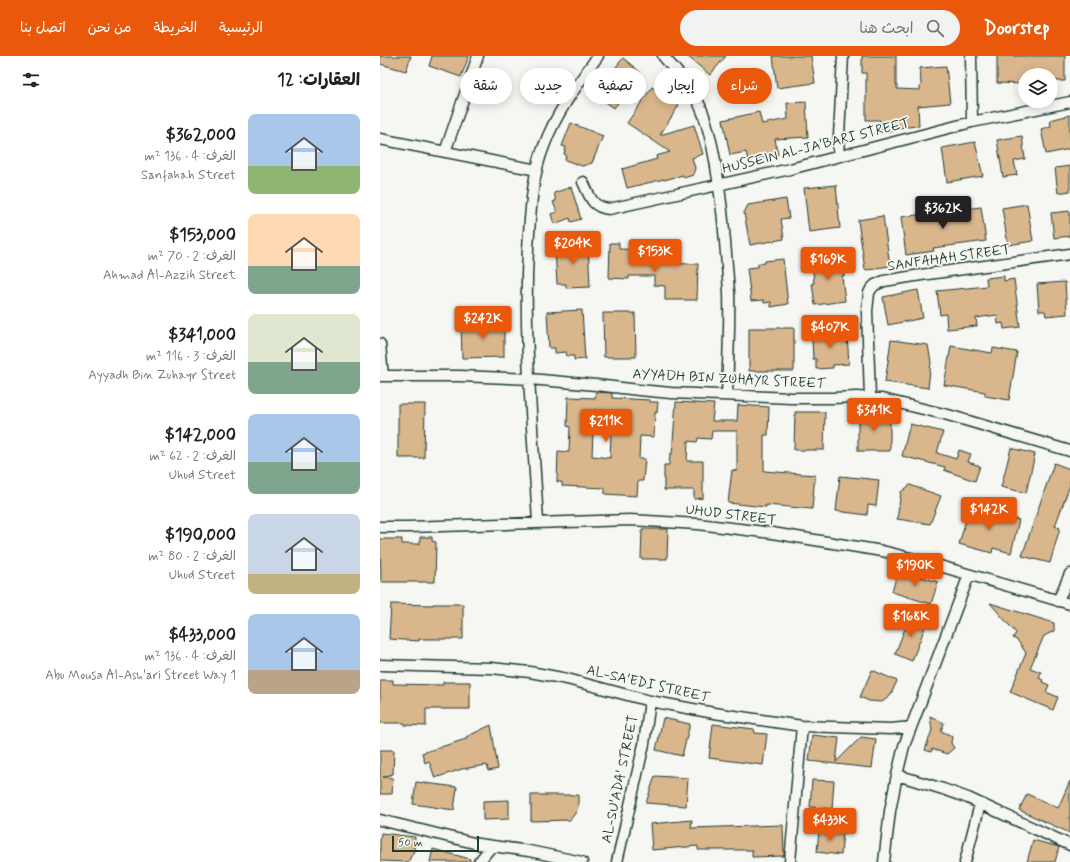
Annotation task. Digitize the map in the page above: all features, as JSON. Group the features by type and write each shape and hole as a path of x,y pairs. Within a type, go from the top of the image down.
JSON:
{"street":[{"path":"445,152 478,56"},
{"path":"538,523 527,310 531,206 537,170 543,148 552,127 562,107 598,56"},
{"path":"663,56 691,90 702,112 715,159 724,230 729,293 727,395"},
{"path":"838,156 843,56"},
{"path":"971,56 972,122"},
{"name":"HUSSEIN AL-JA'BARI STREET","path":"583,182 590,198 595,204 601,208 609,209 783,170 972,122 1070,102"},
{"path":"380,139 537,170"},
{"name":"SANFAHAH STREET","path":"870,398 867,311 869,293 875,285 884,281 921,275 1070,254"},
{"path":"380,344 381,376"},
{"name":"AYYADH BIN ZUHAYR STREET","path":"381,376 460,376 530,379 658,392 791,398 857,397 882,399 948,415 1070,451"},
{"name":"UHUD STREET","path":"380,527 630,520 698,524 772,533 882,551 922,561 1070,604"},
{"path":"1058,601 1070,574"},
{"path":"884,862 890,810 904,746 969,575"},
{"name":"AL-SA'EDI STREET","path":"380,665 491,668 530,672 650,701 714,713 802,726 891,729 911,728"},
{"name":"AL-SU'ADA' STREET","path":"617,862 644,744 650,701"},
{"path":"790,862 802,726"},
{"path":"897,775 943,789 980,804 1070,845"},
{"path":"965,862 980,804"},
{"path":"380,820 491,847 529,851 560,860 582,862"},
{"path":"479,862 491,847"}],"building":[{"path":"380,56 411,56 406,71 380,64"},
{"path":"432,56 469,56 464,68 460,68 460,77 429,66"},
{"path":"687,56 726,56 710,75 709,68 702,68"},
{"path":"773,56 811,56 815,83 777,88"},
{"path":"862,56 896,56 897,89 920,90 920,68 946,66 950,103 918,106 919,126 896,128 897,130 882,133 880,120 866,120 866,73 862,73"},
{"path":"997,56 1065,56 1065,81 1058,81 1058,68 1018,68 1018,84 997,83"},
{"path":"623,58 635,68 615,68"},
{"path":"652,87 654,88 654,104 679,105 660,135 694,125 703,154 692,158 695,168 693,175 684,178 683,175 627,188 622,169 657,159 656,156 670,152 627,123 640,104 646,104 646,96"},
{"path":"806,102 808,137 775,139 778,155 748,160 746,152 730,155 723,120 759,112 762,124 788,119 787,103"},
{"path":"609,104 617,104 614,108"},
{"path":"1070,115 1070,149 1046,154 1041,129 1051,126 1050,120"},
{"path":"571,123 603,136 592,163 582,166 565,160 566,155 564,154 566,147 562,146"},
{"path":"1022,136 1025,159 1014,161 1017,175 1003,177 997,140"},
{"path":"975,142 983,176 947,182 942,148"},
{"path":"1070,166 1070,191 1058,193 1055,168"},
{"path":"836,185 840,228 809,232 804,188"},
{"path":"571,187 581,219 571,222 570,218 554,224 551,214 557,212 553,202 556,201 554,193"},
{"path":"786,199 789,218 781,219 784,239 750,245 744,213 748,205"},
{"path":"1027,204 1033,241 1008,245 1002,208"},
{"path":"981,207 986,241 933,248 934,251 906,255 901,217"},
{"path":"1070,211 1070,236 1054,238 1051,213"},
{"path":"883,216 890,266 865,270 858,220"},
{"path":"588,242 590,287 566,288 566,284 557,284 555,249 565,249 564,243"},
{"path":"610,243 619,243 619,249 645,250 645,263 698,264 697,300 665,300 665,286 654,285 654,276 629,276 629,279 609,278"},
{"path":"839,256 840,264 843,264 844,276 842,276 845,301 815,305 812,283 814,283 812,259"},
{"path":"783,259 788,304 771,307 771,302 764,303 764,300 751,301 747,268 758,267 758,264 765,263 765,261"},
{"path":"1004,276 1004,281 1014,279 1020,327 1004,329 1003,323 998,324 997,315 976,318 977,326 947,329 946,314 940,315 937,291 987,286 986,278"},
{"path":"1065,282 1067,314 1046,316 1045,311 1039,311 1037,284"},
{"path":"918,290 923,318 888,325 883,297"},
{"path":"582,310 585,359 574,360 574,356 567,356 566,352 555,353 555,348 549,348 547,312"},
{"path":"603,313 635,313 636,357 604,357"},
{"path":"504,323 504,357 462,358 461,324"},
{"path":"749,328 794,328 794,371 749,371"},
{"path":"827,329 827,332 835,331 835,333 847,334 849,364 833,365 833,368 816,369 816,359 813,359 813,330"},
{"path":"891,340 928,345 931,362 928,388 885,382"},
{"path":"951,346 992,353 993,348 1017,352 1009,400 985,396 985,392 944,385"},
{"path":"596,392 612,393 612,398 650,400 650,402 658,402 657,413 655,412 654,437 640,436 639,459 645,459 643,481 638,481 637,496 605,494 605,488 562,486 562,482 557,482 558,451 569,452 570,427 567,426 568,397 595,398","holes":["594,410 612,411 610,458 592,456"]},
{"path":"676,402 714,404 712,421 737,421 738,405 769,407 768,435 764,435 764,471 815,475 812,509 766,505 766,507 728,503 732,470 737,471 737,431 712,431 711,439 698,438 697,442 688,441 687,461 703,461 703,498 694,499 694,490 664,490 664,465 669,465 670,454 672,454"},
{"path":"398,404 425,404 424,458 398,458"},
{"path":"795,412 825,412 824,450 794,450"},
{"path":"858,414 890,414 890,451 858,451"},
{"path":"910,424 943,432 937,453 956,459 959,450 971,454 968,462 980,466 975,481 944,470 945,467 902,456"},
{"path":"1011,448 1035,454 1026,493 1001,487"},
{"path":"1054,463 1070,469 1070,485 1055,526 1060,528 1050,563 1022,556"},
{"path":"840,476 879,480 876,506 868,505 867,515 836,511"},
{"path":"910,485 941,496 930,524 897,519 901,492"},
{"path":"970,506 1019,520 1011,553 993,548 992,553 959,544"},
{"path":"642,529 668,529 667,559 641,559"},
{"path":"420,537 432,537 432,541 436,542 435,582 381,582 380,539 402,539 402,544 420,544"},
{"path":"898,570 938,582 931,604 892,592"},
{"path":"990,603 1054,623 1054,631 1044,636 1030,668 1041,672 1039,678 1043,680 1042,682 1049,685 1046,692 1058,697 1053,710 1010,692 1026,653 1018,641 1013,638 1016,633"},
{"path":"391,604 463,604 463,639 419,639 419,641 389,639"},
{"path":"910,616 927,622 912,661 895,654"},
{"path":"872,670 897,681 890,696 882,702 869,701 860,697"},
{"path":"380,680 393,680 393,684 443,685 443,682 470,682 470,709 426,709 426,726 405,725 405,723 380,723"},
{"path":"930,716 944,723 941,731 952,736 951,743 954,748 947,754 932,749 931,752 925,750 932,730"},
{"path":"663,718 690,724 682,756 656,750"},
{"path":"713,724 754,729 755,733 767,734 763,765 709,758"},
{"path":"491,725 498,769 488,771 487,765 462,769 435,778 429,761 425,763 422,753 466,739 466,737"},
{"path":"812,735 839,738 836,762 861,737 876,739 872,768 809,761"},
{"path":"380,750 394,750 393,774 383,777 393,778 392,794 380,794"},
{"path":"655,776 688,778 686,806 646,803"},
{"path":"812,780 834,781 832,809 810,807"},
{"path":"1070,781 1070,833 1019,810 1027,794 1058,808"},
{"path":"416,782 457,787 454,810 413,804"},
{"path":"531,795 578,795 578,807 570,820 531,821"},
{"path":"509,800 509,819 483,820 483,801"},
{"path":"692,820 691,828 783,825 784,856 752,857 752,850 698,850 698,846 652,850 650,824"},
{"path":"819,830 843,832 841,855 817,852"},
{"path":"381,833 415,837 414,851 408,862 380,861"},
{"path":"1033,840 1059,847 1055,862 1027,862"},
{"path":"433,849 470,859 470,862 430,862"}]}
